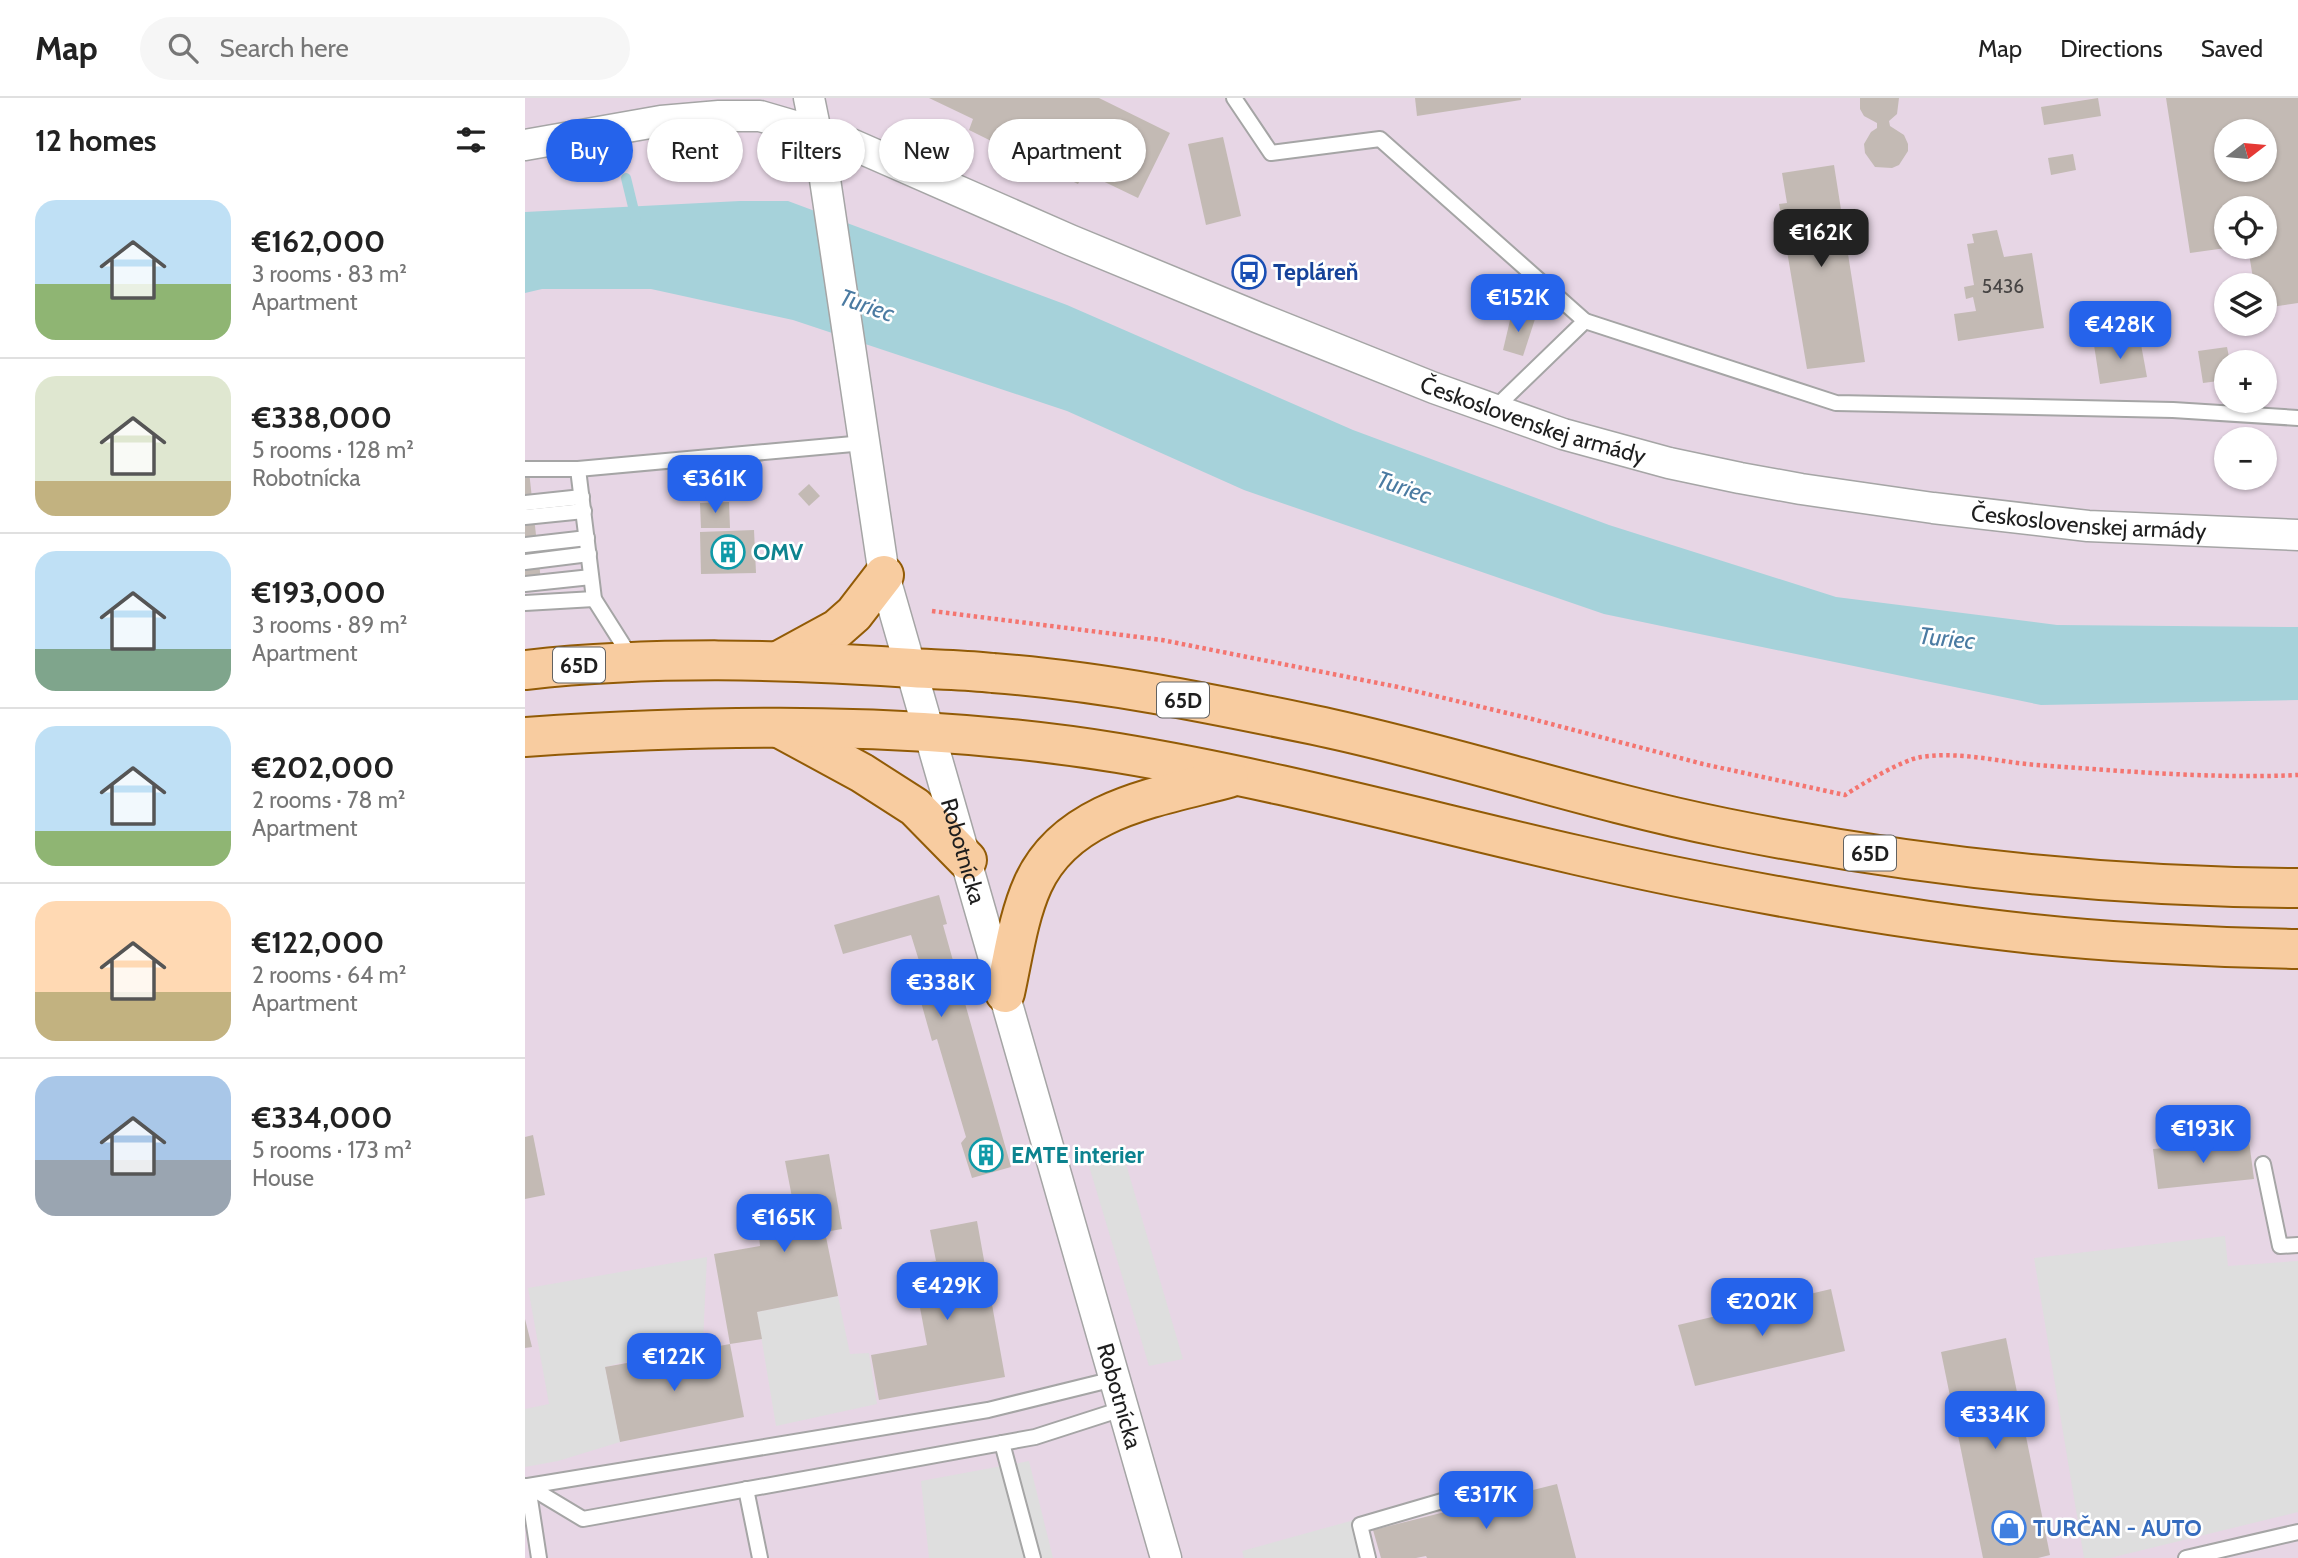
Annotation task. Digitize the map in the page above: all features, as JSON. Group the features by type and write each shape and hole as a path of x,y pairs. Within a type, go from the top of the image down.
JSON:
{"main road":[{"path":"779,660 837,629 854,614 884,575"},
{"name":"65D","path":"525,670 634,662 779,660 994,673 1065,681 1197,702 1330,729 1724,828 1899,858 2145,884 2298,888"},
{"path":"779,728 862,773 915,807 967,860"},
{"path":"525,737 631,731 779,728 929,731 1115,752 1235,776 1706,883 1882,913 1973,927 2129,942 2298,949"},
{"path":"1005,993 1020,924 1033,883 1053,852 1082,827 1107,813 1235,776"}],"street":[{"name":"Robotnícka","path":"809,98 813,119"},
{"path":"525,145 661,121 719,116 760,116 771,119"},
{"name":"Československej armády","path":"865,150 1070,240 1434,388 1563,434 1669,463 1801,489 2088,526 2298,535"},
{"name":"Robotnícka","path":"825,182 884,575 1166,1558"}],"lane":[{"path":"1234,98 1271,153 1380,138 1585,321 1836,403 2173,410 2298,418"},
{"path":"1493,410 1585,321"},
{"path":"525,469 578,470 864,443"},
{"path":"578,470 594,599 634,662"},
{"path":"525,503 583,504"},
{"path":"525,517 583,504"},
{"path":"525,545 587,538"},
{"path":"525,562 589,554"},
{"path":"525,584 591,577"},
{"path":"525,603 594,599"},
{"path":"2263,1164 2280,1246 2298,1245"},
{"path":"527,1486 988,1410 1114,1380"},
{"path":"527,1486 583,1518 1035,1437 1122,1409"},
{"path":"1002,1443 1033,1558"},
{"path":"1368,1558 1360,1525 1497,1485"},
{"path":"527,1486 539,1558"},
{"path":"746,1489 760,1558"},
{"path":"2186,1558 2298,1532"}],"path":[{"path":"932,611 1161,640 1385,685 1532,719 1703,764 1845,795 1918,757 1961,754 2047,765 2259,777 2298,775"}],"shaded area":[{"path":"525,98 2298,98 2298,1558 525,1558"},
{"path":"1124,1157 1183,1359 1149,1366 1089,1166"},
{"path":"2225,1236 2228,1266 2298,1261 2298,1512 2110,1558 2084,1558 2034,1258"},
{"path":"707,1257 703,1342 605,1367 620,1442 558,1461 525,1467 525,1409 549,1404 528,1288"},
{"path":"838,1296 850,1354 869,1353 877,1404 776,1426 757,1312"},
{"path":"1029,1461 1053,1558 929,1558 921,1481"},
{"path":"1365,1517 1377,1558 1244,1558 1242,1551"}],"water":[{"name":"Turiec","path":"788,201 1067,305 1353,430 1609,525 1836,597 2057,625 2298,627 2298,700 2041,705 1604,614 1244,490 1067,411 793,320 651,289 542,289 525,293 525,212"}],"building":[{"path":"929,98 1099,98 1142,119 988,119 988,139 974,132 973,119"},
{"path":"1415,98 1521,98 1521,100 1417,116"},
{"path":"1860,98 1899,98 1897,114 1889,121 1890,126 1904,135 1908,144 1908,151 1899,165 1892,168 1875,167 1865,153 1864,144 1871,132 1877,128 1877,123 1864,116 1860,109"},
{"path":"2098,98 2101,116 2044,125 2041,107"},
{"path":"2166,98 2298,98 2298,303 2277,306 2277,273 2252,273 2250,259 2277,259 2277,196 2214,196 2214,250 2190,253"},
{"path":"1146,121 1170,133 1146,182"},
{"path":"1223,137 1241,216 1206,225 1188,144"},
{"path":"2073,154 2076,170 2051,175 2048,158"},
{"path":"1834,165 1865,362 1807,369 1779,204 1787,203 1782,173"},
{"path":"1105,182 1146,182 1138,198"},
{"path":"1997,230 2004,257 2032,253 2044,328 1958,341 1954,314 1976,311 1973,297 1966,299 1964,287 1974,285 1967,244 1974,243 1972,234"},
{"path":"1512,312 1535,319 1523,356 1503,350"},
{"path":"2140,339 2147,377 2100,384 2094,345"},
{"path":"2227,347 2228,350 2214,350 2214,382 2203,383 2198,351"},
{"path":"529,471 542,590 525,592 525,472"},
{"path":"809,484 820,496 809,506 798,494"},
{"path":"729,502 730,528 701,528 700,503"},
{"name":"OMV","path":"754,530 756,573 701,574 700,532"},
{"path":"939,895 947,924 943,925 1011,1167 972,1178 961,1143 966,1137 937,1039 932,1041 911,967 920,964 911,935 843,954 834,925"},
{"path":"533,1135 545,1195 525,1199 525,1137"},
{"path":"2249,1141 2254,1179 2158,1189 2153,1149"},
{"path":"829,1154 842,1229 825,1232 838,1296 757,1312 762,1339 730,1344 714,1254 760,1246 758,1225 796,1218 785,1161"},
{"path":"977,1221 1005,1377 879,1400 871,1355 927,1345 912,1265 936,1261 930,1230"},
{"path":"1831,1289 1845,1351 1695,1386 1678,1325"},
{"path":"525,1319 532,1347 525,1348"},
{"path":"2006,1338 2050,1555 2038,1558 1983,1558 1941,1352"},
{"path":"730,1344 744,1417 620,1442 605,1367"},
{"path":"1557,1484 1576,1558 1381,1558 1373,1530"}],"waterway":[{"path":"627,182 636,219"}],"place":[{"name":"Tepláreň","path":"1249,272"},
{"name":"OMV","path":"728,552"},
{"name":"EMTE interier","path":"986,1155"},
{"name":"TURČAN - AUTO","path":"2009,1528"}]}
